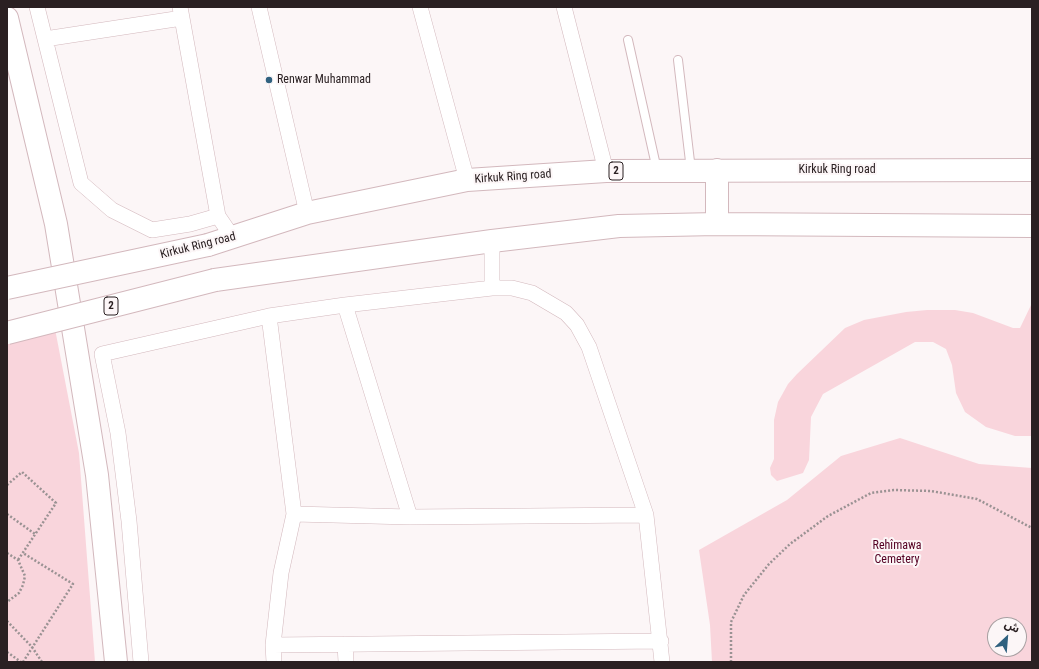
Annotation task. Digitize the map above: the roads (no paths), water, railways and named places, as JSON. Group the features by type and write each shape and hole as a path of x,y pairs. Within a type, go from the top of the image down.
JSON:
{"highway":[{"path":"7,18 56,224 97,475 116,662"},
{"path":"717,170 717,224"},
{"name":"Kirkuk Ring road","path":"7,288 208,245 307,213 466,180 606,171 1032,170"},
{"name":"2","path":"7,333 215,280 492,241 619,226 717,224 1032,226"}],"street":[{"path":"37,7 81,183 112,210 152,230 190,224 218,216"},
{"path":"259,7 307,213"},
{"path":"420,7 466,180"},
{"path":"564,7 606,171"},
{"path":"44,39 181,13 218,216 233,238"},
{"path":"492,241 492,288"},
{"path":"141,662 129,521 118,433 102,354 269,316 345,305 492,288 512,288 532,292 566,313 577,326 590,346 646,515 661,641 662,662"},
{"path":"345,305 410,517"},
{"path":"269,316 294,514 280,573 273,645 274,662"},
{"path":"294,514 410,517 646,515"},
{"path":"273,645 661,641"},
{"path":"345,644 346,662"}],"lane":[{"path":"628,40 657,171"},
{"path":"678,60 691,170"}],"place":[{"name":"Renwar Muhammad","path":"269,80"}],"park label":[{"name":"Rehîmawa Cemetery","path":"897,553"}]}
